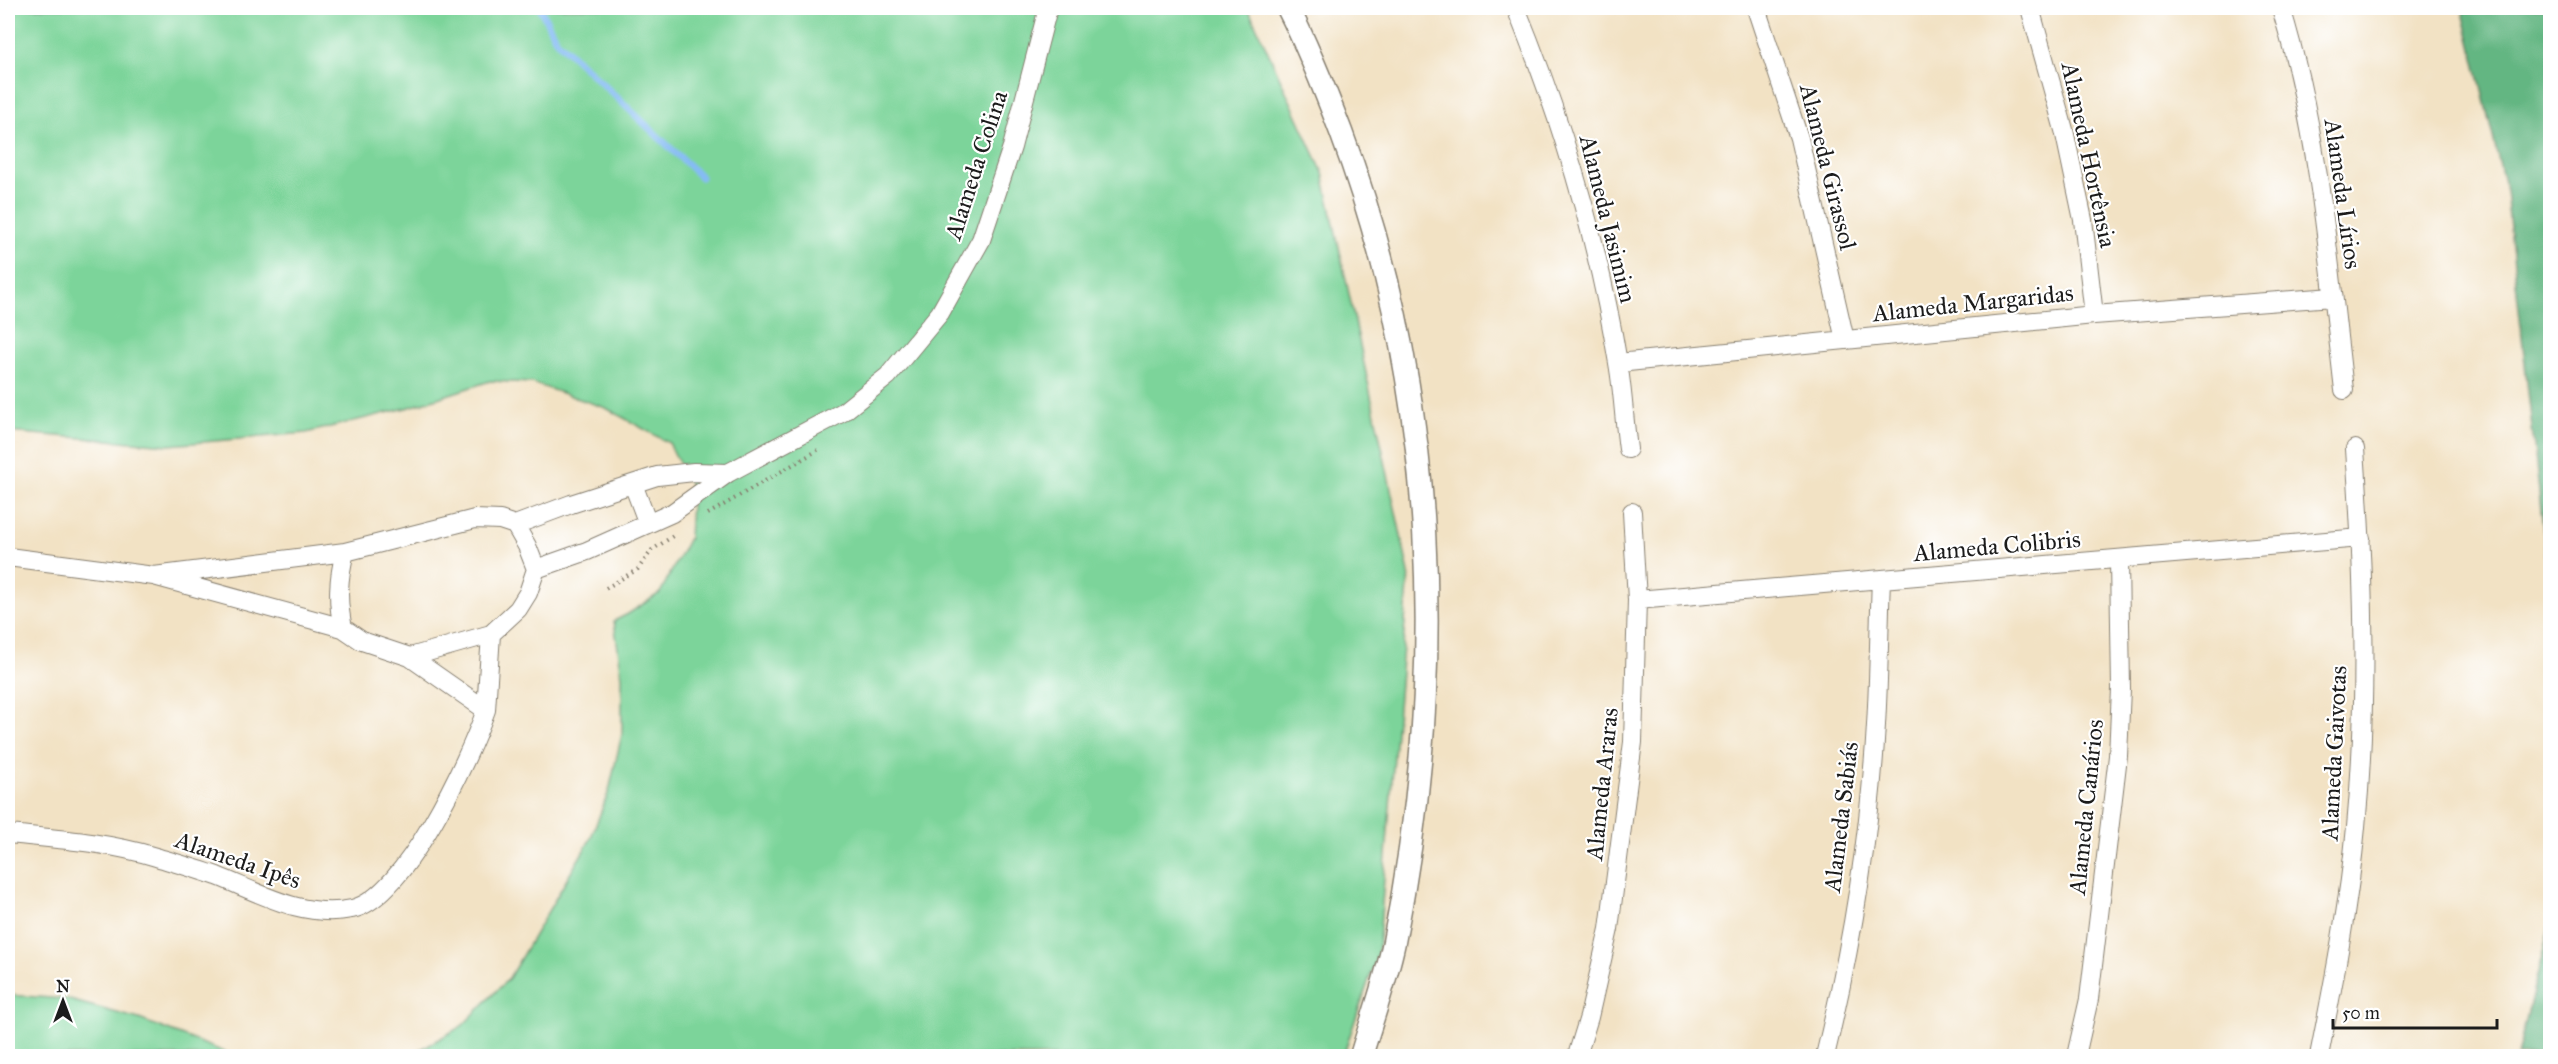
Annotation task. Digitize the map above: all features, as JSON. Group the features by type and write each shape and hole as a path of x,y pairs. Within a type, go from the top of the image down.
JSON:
{"street":[{"name":"Alameda Colina","path":"536,569 587,551 648,524 690,501 728,473 843,412 888,376 940,313 981,240 997,195 1048,8"},
{"path":"1288,8 1326,92 1351,159 1388,284 1406,367 1418,446 1426,539 1428,632 1422,764 1410,852 1393,945 1361,1056"},
{"name":"Alameda Jasimim","path":"1516,8 1537,59 1567,147 1597,264 1618,363 1628,449"},
{"name":"Alameda Girassol","path":"1756,8 1799,138 1845,340"},
{"name":"Alameda Hortênsia","path":"2030,8 2064,130 2083,220 2094,315"},
{"name":"Alameda Lírios","path":"2281,8 2304,89 2317,163 2344,390"},
{"name":"Alameda Margaridas","path":"1618,363 2094,315 2333,297"},
{"name":"Alameda Gaivotas","path":"2319,1056 2356,828 2363,723 2361,538 2355,449"},
{"path":"154,576 345,552 475,519 500,520 515,525 657,476 694,472 728,473"},
{"path":"633,484 648,524"},
{"name":"Alameda Araras","path":"1576,1056 1589,1017 1609,929 1633,742 1637,600 1632,512"},
{"path":"411,657 491,634 519,609 528,593 536,569 515,525"},
{"name":"Alameda Colibris","path":"1637,600 2361,538"},
{"path":"344,628 338,604 339,576 345,552"},
{"path":"8,557 154,576 344,628 362,641 411,657 486,710"},
{"name":"Alameda Canários","path":"2076,1056 2089,999 2118,756 2121,689 2120,560"},
{"name":"Alameda Sabiás","path":"1825,1056 1856,904 1867,814 1876,726 1881,579"},
{"name":"Alameda Ipês","path":"8,834 100,843 154,856 215,876 290,907 323,911 354,909 382,891 406,865 445,802 472,749 486,710 491,634"}],"path":[{"path":"700,519 820,449"},
{"path":"606,588 638,569 652,550 681,531"}],"green space":[{"path":"8,8 1248,8 1323,173 1409,573 1378,953 1343,1056 409,1056 462,1026 509,978 590,840 609,791 622,734 622,677 614,621 660,593 689,538 692,488 669,443 606,408 532,383 490,381 410,407 306,433 169,445 8,432"},
{"path":"2462,8 2550,8 2550,592 2506,191"},
{"path":"2550,924 2550,1056 2517,1056"},
{"path":"8,995 66,999 139,1019 235,1056 8,1056"}],"waterway":[{"path":"540,8 556,40 701,177"}]}
